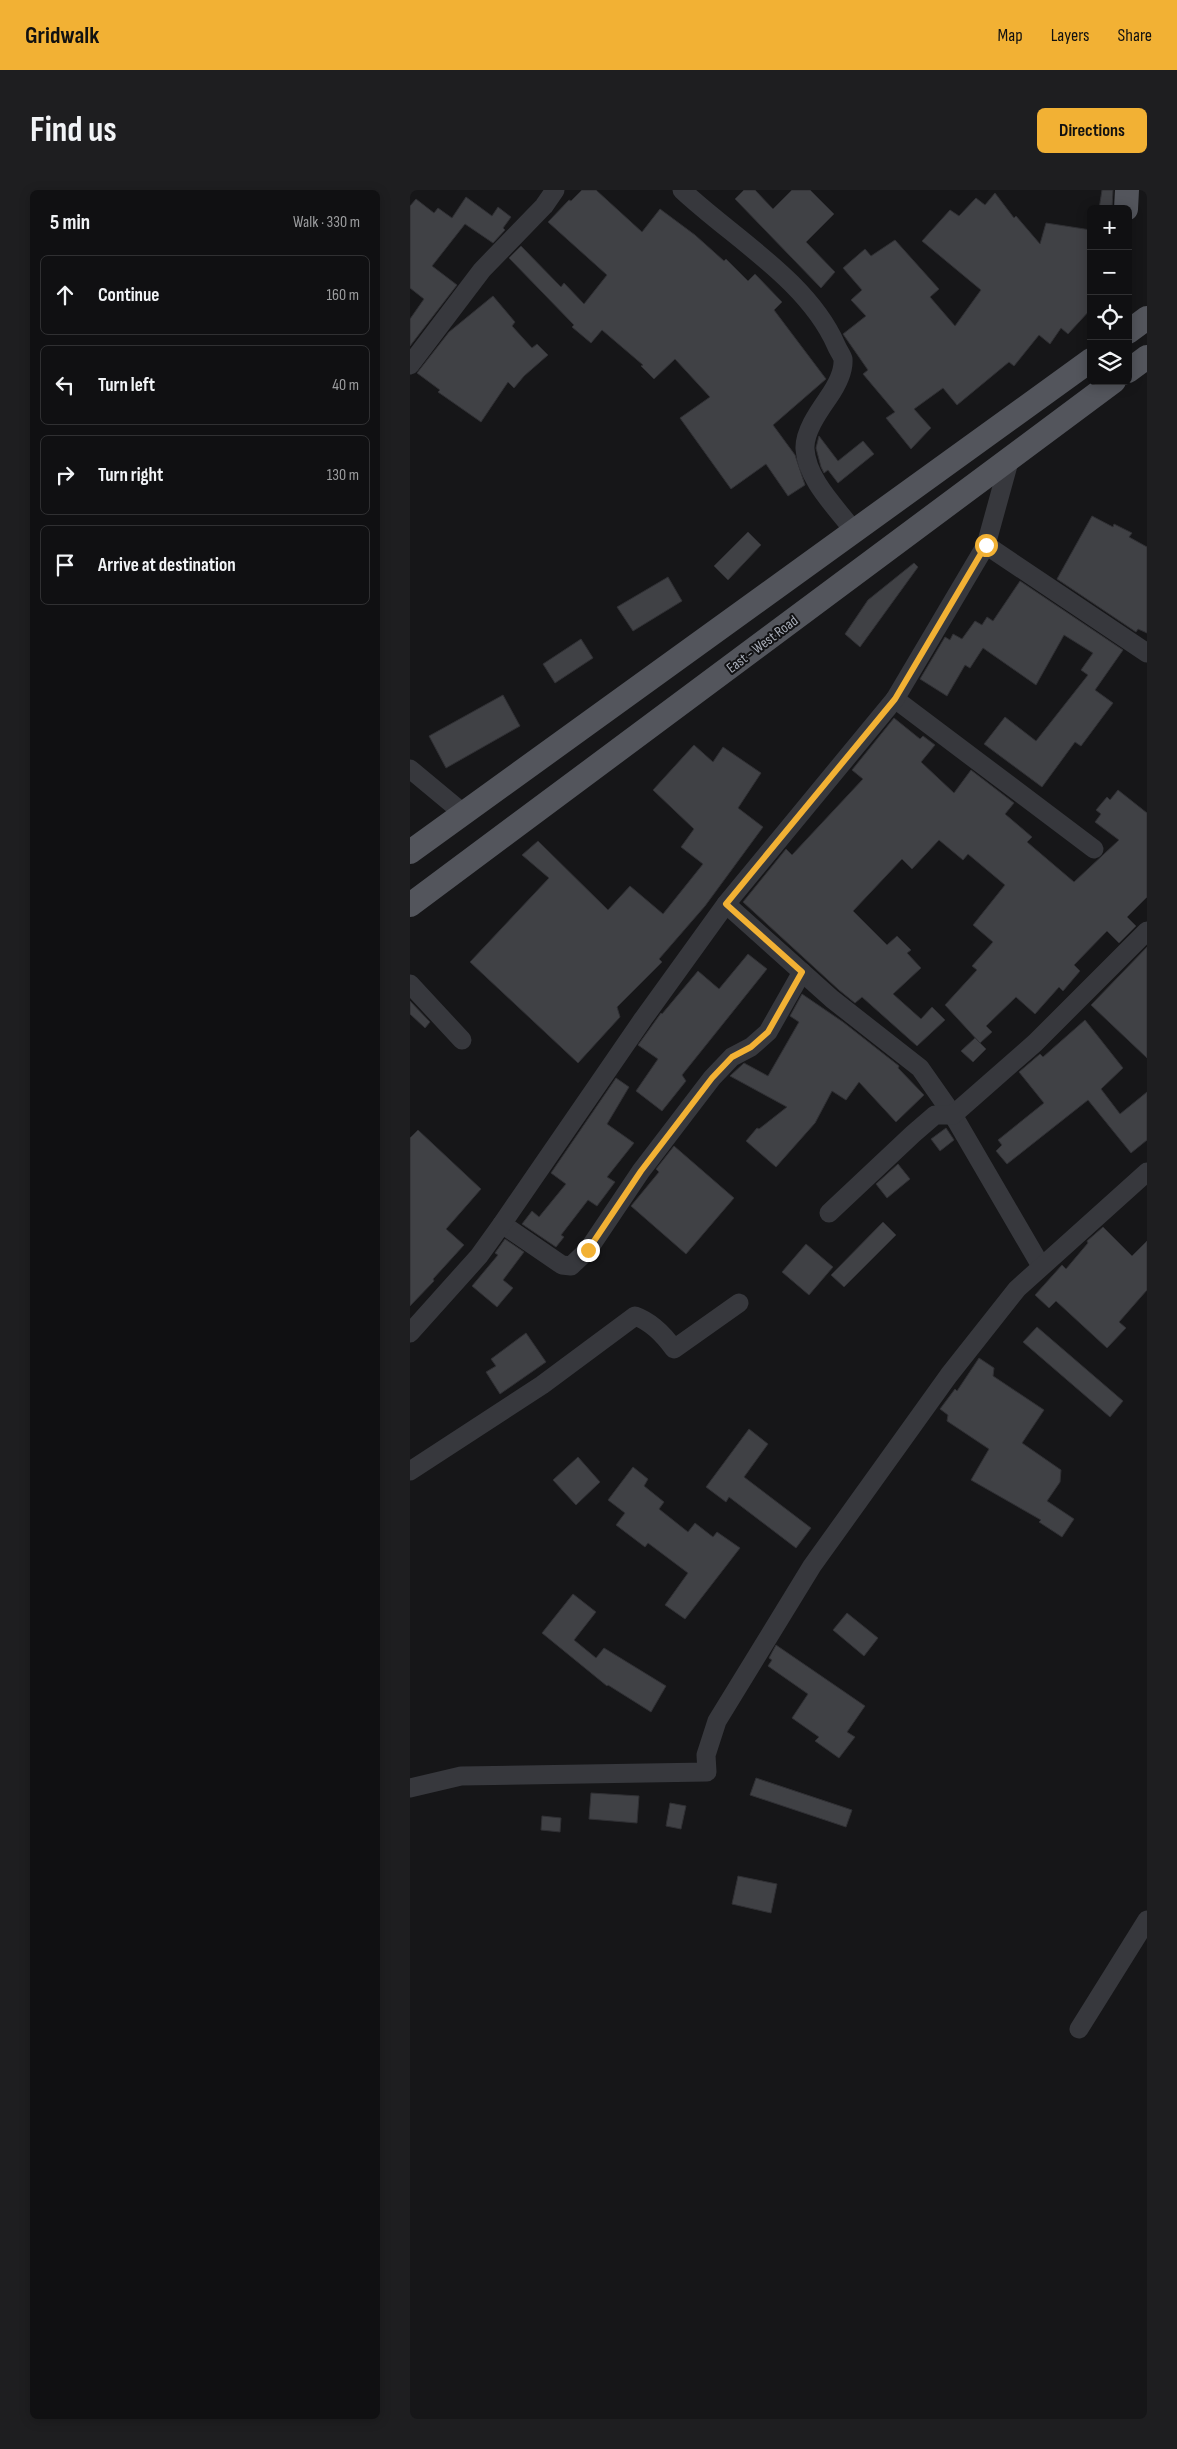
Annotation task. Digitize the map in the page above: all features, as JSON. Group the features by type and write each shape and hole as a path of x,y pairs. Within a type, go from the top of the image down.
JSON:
{"main road":[{"path":"1126,205 1127,190"},
{"path":"1132,329 1147,318"},
{"path":"1132,367 1147,357"},
{"path":"410,852 853,530 1087,363"},
{"name":"East - West Road","path":"410,905 1109,385"}],"street":[{"path":"410,365 482,270 544,206 555,190"},
{"path":"682,190 710,216 757,250 794,287 829,328 843,360 837,386 813,420 805,449 814,477 853,530"},
{"path":"410,1333 479,1256 637,1027 726,904 895,699 986,545 1010,458"},
{"path":"986,545 1147,653"},
{"path":"895,699 1094,849"},
{"path":"410,769 463,813"},
{"path":"726,904 832,999 920,1068 953,1115 1041,1266"},
{"path":"829,1213 913,1134 936,1115 953,1115 1035,1043 1147,931"},
{"path":"502,1224 562,1265 571,1266 588,1250 641,1171 712,1078 732,1057 751,1047 768,1032 802,972"},
{"path":"410,984 462,1040"},
{"path":"410,1788 461,1776 707,1772 706,1756 717,1722 812,1566 949,1375 1017,1289 1147,1172"},
{"path":"410,1471 542,1385 635,1316 646,1320 666,1337 674,1349 738,1303"},
{"path":"1079,2029 1147,1920"}],"building":[{"path":"582,190 596,190 642,232 660,209 695,235 724,261 726,259 748,281 755,274 782,302 774,310 826,379 773,425 795,455 805,485 788,496 766,464 731,489 680,418 710,397 675,359 654,379 641,366 643,365 602,330 591,343 572,327 574,325 509,258 521,246 561,287 564,283 584,304 607,275 548,222 569,200 571,201"},
{"path":"744,190 755,190 773,209 792,190 810,190 834,214 806,242 835,272 821,288 735,199"},
{"path":"1102,190 1113,190 1112,205 1100,205"},
{"path":"995,193 1014,218 1016,216 1040,244 1046,223 1087,229 1087,313 1068,334 1061,328 1050,344 1039,335 1014,366 1009,362 957,405 943,388 914,409 931,428 911,449 886,418 895,412 863,374 868,370 843,334 866,316 851,300 862,290 843,268 865,249 871,256 895,240 939,289 930,297 955,326 981,290 922,241 950,210 959,216 976,198 985,205"},
{"path":"466,197 492,216 498,207 511,217 503,228 505,230 493,243 465,224 432,266 457,285 410,346 410,319 424,299 410,288 410,206 416,199 434,213 438,208 452,218"},
{"path":"493,296 515,322 512,326 532,348 537,344 548,355 524,376 514,388 508,382 481,422 438,392 440,390 417,373 449,332"},
{"path":"819,436 838,461 863,441 874,454 838,483 828,470 824,473 821,467 816,448"},
{"path":"1092,516 1113,527 1114,524 1132,533 1129,537 1147,547 1147,633 1138,629 1136,632 1057,579"},
{"path":"748,532 761,545 728,580 714,566"},
{"path":"914,563 918,567 860,647 845,634 868,600"},
{"path":"668,577 682,601 633,631 617,607"},
{"path":"1020,581 1123,650 1095,690 1113,703 1081,746 1075,742 1042,787 984,744 1005,717 1036,741 1088,675 1081,670 1093,653 1064,635 1036,685 983,648 970,668 965,665 947,696 920,679 945,637 950,640 953,634 962,639 975,621 982,625 987,617 993,621"},
{"path":"581,639 593,658 555,683 543,664"},
{"path":"503,695 520,726 446,768 429,736"},
{"path":"894,718 920,739 923,736 935,745 921,762 954,793 971,770 1014,803 1005,814 1032,837 1027,842 1074,882 1119,840 1095,822 1101,814 1096,810 1107,797 1110,800 1118,790 1147,813 1147,897 1127,917 1136,926 1119,943 1107,931 1074,965 1080,971 1063,991 1059,987 1035,1014 1016,997 986,1026 992,1032 980,1043 945,1005 977,970 972,966 993,942 973,925 1005,885 968,854 963,860 939,840 912,869 902,859 853,911 887,945 897,936 911,950 907,953 921,968 893,994 921,1019 932,1007 945,1020 917,1046 862,997 855,1003 839,990 743,902 786,849 792,855 863,779 852,770"},
{"path":"694,745 713,762 723,747 761,773 738,808 763,827 705,906 659,959 662,962 617,1007 620,1017 578,1063 470,962 549,878 522,855 538,841 608,910 630,886 663,914 703,864 681,847 694,829 653,790"},
{"path":"1147,947 1147,1058 1091,1005"},
{"path":"748,954 767,969 682,1075 686,1081 662,1111 636,1091 658,1059 638,1045 661,1013 698,971 719,989"},
{"path":"802,994 843,1022 899,1066 898,1068 924,1095 896,1122 859,1082 846,1100 832,1091 815,1123 776,1167 746,1141 757,1128 759,1129 787,1107 730,1076 744,1063 768,1076 799,1022 790,1016"},
{"path":"410,1001 430,1022 425,1028 410,1014"},
{"path":"1085,1020 1123,1068 1101,1089 1120,1114 1147,1092 1147,1140 1131,1153 1088,1100 1007,1164 996,1151 1002,1145 998,1140 1044,1103 1019,1072 1040,1054 1043,1057"},
{"path":"975,1038 986,1049 973,1062 961,1051"},
{"path":"616,1078 629,1087 607,1124 634,1143 607,1177 615,1182 597,1206 588,1200 561,1235 564,1237 556,1247 522,1224 532,1211 539,1217 566,1184 551,1173"},
{"path":"946,1128 954,1140 940,1151 931,1139"},
{"path":"418,1130 481,1189 446,1229 464,1245 410,1306 410,1138"},
{"path":"674,1146 734,1198 686,1254 631,1206 659,1172 656,1169"},
{"path":"898,1164 910,1179 887,1198 876,1184"},
{"path":"883,1222 896,1235 844,1287 831,1275"},
{"path":"1103,1227 1132,1256 1147,1241 1147,1290 1119,1322 1126,1328 1107,1348 1056,1301 1049,1308 1035,1295 1062,1265 1066,1269 1088,1243 1087,1241"},
{"path":"505,1239 524,1252 503,1280 513,1288 497,1307 472,1286 498,1255 495,1253"},
{"path":"806,1244 833,1267 809,1295 782,1272"},
{"path":"1037,1327 1123,1401 1110,1417 1023,1342"},
{"path":"526,1333 546,1362 500,1394 486,1372 496,1366 491,1359"},
{"path":"979,1358 994,1368 993,1376 1044,1410 1022,1443 1061,1470 1060,1482 1047,1501 1074,1519 1062,1537 1039,1522 1041,1520 971,1480 989,1449 947,1421 948,1415 940,1409 955,1389 957,1391"},
{"path":"749,1429 768,1444 744,1477 811,1528 796,1548 729,1497 726,1502 706,1487"},
{"path":"578,1457 600,1482 576,1505 553,1480"},
{"path":"633,1467 648,1479 644,1486 664,1502 659,1509 688,1532 695,1523 713,1537 717,1532 740,1548 685,1619 665,1605 688,1573 648,1543 645,1547 616,1525 625,1513 608,1500"},
{"path":"573,1594 596,1612 574,1640 596,1658 604,1648 666,1686 651,1712 607,1686 542,1633"},
{"path":"847,1613 878,1638 864,1656 833,1630"},
{"path":"776,1645 865,1706 847,1732 855,1737 839,1758 815,1741 819,1737 792,1718 808,1694 768,1666 772,1660 769,1658"},
{"path":"756,1778 852,1810 846,1827 750,1795"},
{"path":"591,1793 639,1796 637,1823 589,1819"},
{"path":"670,1803 686,1806 681,1829 666,1826"},
{"path":"542,1816 561,1818 560,1832 541,1830"},
{"path":"738,1876 777,1884 771,1913 732,1904"}],"route":[{"path":"588,1250 641,1171 712,1078 732,1057 751,1047 768,1032 781,1005 802,972 726,904 895,699 954,603 986,545"}]}
